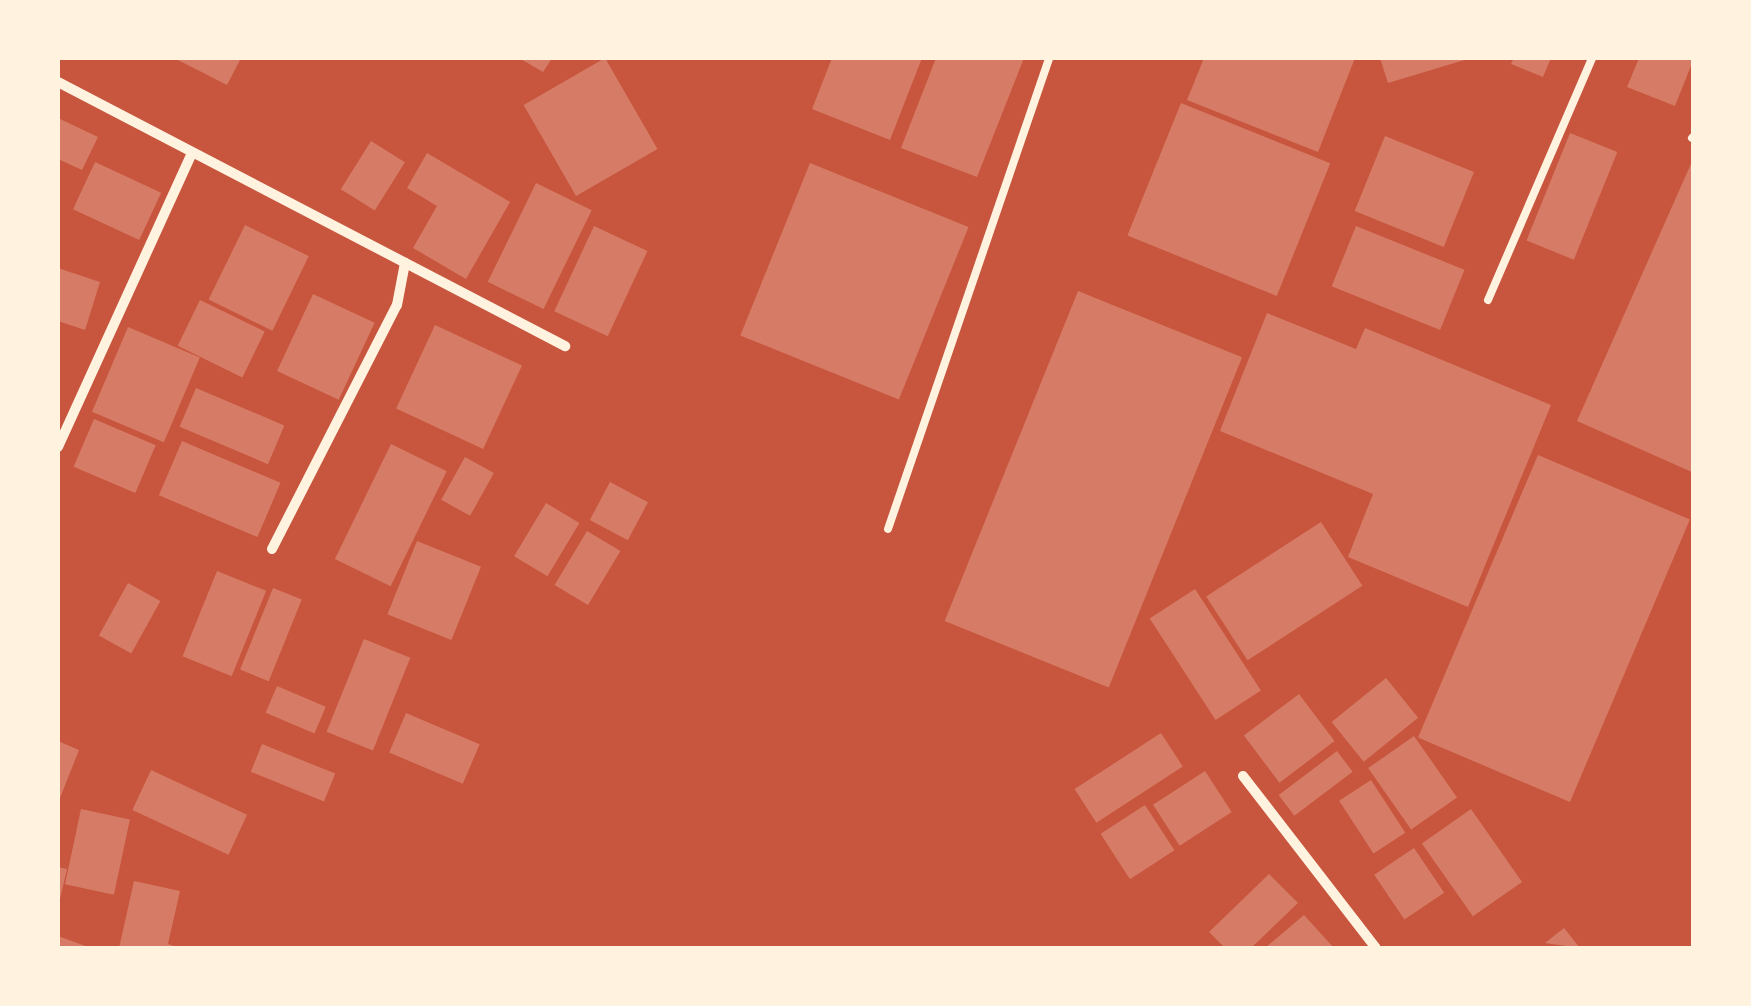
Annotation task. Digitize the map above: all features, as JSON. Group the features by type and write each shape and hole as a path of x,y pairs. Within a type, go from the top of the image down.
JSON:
{"street":[{"path":"58,82 191,156 566,346"},
{"path":"58,447 191,156"},
{"path":"272,550 397,304 405,263"},
{"path":"1243,776 1376,948"}],"lane":[{"path":"888,530 1049,58"},
{"path":"1488,300 1592,58"}],"building":[{"path":"174,58 241,58 227,85"},
{"path":"519,58 552,58 543,72"},
{"path":"605,58 658,149 576,196 524,105"},
{"path":"832,58 922,58 890,140 812,109"},
{"path":"936,58 1024,58 977,177 901,148"},
{"path":"1204,58 1355,58 1318,152 1187,100"},
{"path":"1380,58 1471,58 1388,83"},
{"path":"1514,58 1551,58 1543,77 1511,64"},
{"path":"1639,58 1694,58 1675,106 1627,87"},
{"path":"1181,103 1330,163 1277,296 1127,236"},
{"path":"58,118 98,137 82,170 58,159"},
{"path":"1570,133 1617,152 1574,260 1527,241"},
{"path":"1385,136 1474,172 1444,247 1355,211"},
{"path":"371,141 405,162 375,211 341,189"},
{"path":"427,153 510,202 466,279 413,248 437,206 407,188"},
{"path":"1694,157 1694,473 1577,421"},
{"path":"95,162 161,193 139,240 73,209"},
{"path":"810,163 969,227 899,400 740,335"},
{"path":"536,183 592,210 544,309 488,282"},
{"path":"245,225 309,256 272,331 209,300"},
{"path":"594,226 647,251 608,336 554,311"},
{"path":"1356,226 1464,270 1440,330 1332,286"},
{"path":"58,268 100,282 85,330 58,321"},
{"path":"1078,291 1242,357 1109,687 945,621"},
{"path":"313,294 375,323 339,400 277,371"},
{"path":"200,300 265,332 242,377 178,346"},
{"path":"1267,313 1356,349 1365,328 1551,405 1468,607 1348,557 1373,494 1220,431"},
{"path":"435,325 522,366 483,449 396,408"},
{"path":"128,327 200,357 164,442 92,412"},
{"path":"196,388 284,426 268,464 180,427"},
{"path":"94,419 156,445 135,493 74,467"},
{"path":"182,441 280,483 257,537 159,495"},
{"path":"391,444 447,471 391,586 335,559"},
{"path":"1538,455 1690,519 1570,802 1418,738"},
{"path":"465,457 494,473 470,516 441,500"},
{"path":"610,482 648,502 628,540 590,520"},
{"path":"546,503 579,523 547,576 514,556"},
{"path":"1321,522 1362,586 1247,660 1206,597"},
{"path":"587,531 620,551 588,605 555,585"},
{"path":"417,541 481,567 451,640 387,614"},
{"path":"217,571 266,591 232,676 183,656"},
{"path":"128,583 160,601 131,653 99,635"},
{"path":"273,588 302,600 269,681 240,670"},
{"path":"1195,589 1261,690 1216,720 1150,618"},
{"path":"364,639 410,658 373,750 327,732"},
{"path":"1386,678 1418,718 1364,762 1332,722"},
{"path":"277,686 326,707 314,733 266,713"},
{"path":"1299,694 1335,741 1279,783 1244,736"},
{"path":"406,713 480,744 463,784 389,753"},
{"path":"1161,733 1183,767 1096,823 1075,789"},
{"path":"1414,736 1457,797 1411,830 1368,768"},
{"path":"58,741 79,750 58,803"},
{"path":"262,744 335,774 324,801 251,772"},
{"path":"1337,751 1353,772 1294,816 1279,795"},
{"path":"151,770 247,815 228,855 132,810"},
{"path":"1205,771 1232,812 1180,846 1153,805"},
{"path":"1371,780 1405,833 1373,854 1339,801"},
{"path":"1145,805 1174,850 1130,879 1101,834"},
{"path":"81,809 130,819 114,895 65,884"},
{"path":"1471,809 1522,882 1473,916 1422,843"},
{"path":"1414,848 1444,893 1404,920 1374,875"},
{"path":"58,867 67,869 59,903 58,903"},
{"path":"1269,874 1298,903 1251,948 1225,948 1209,932"},
{"path":"134,881 180,891 168,944 180,948 119,948"},
{"path":"1304,915 1334,948 1265,948"},
{"path":"1564,928 1580,948 1545,943"},
{"path":"58,936 91,948 58,948"}]}
